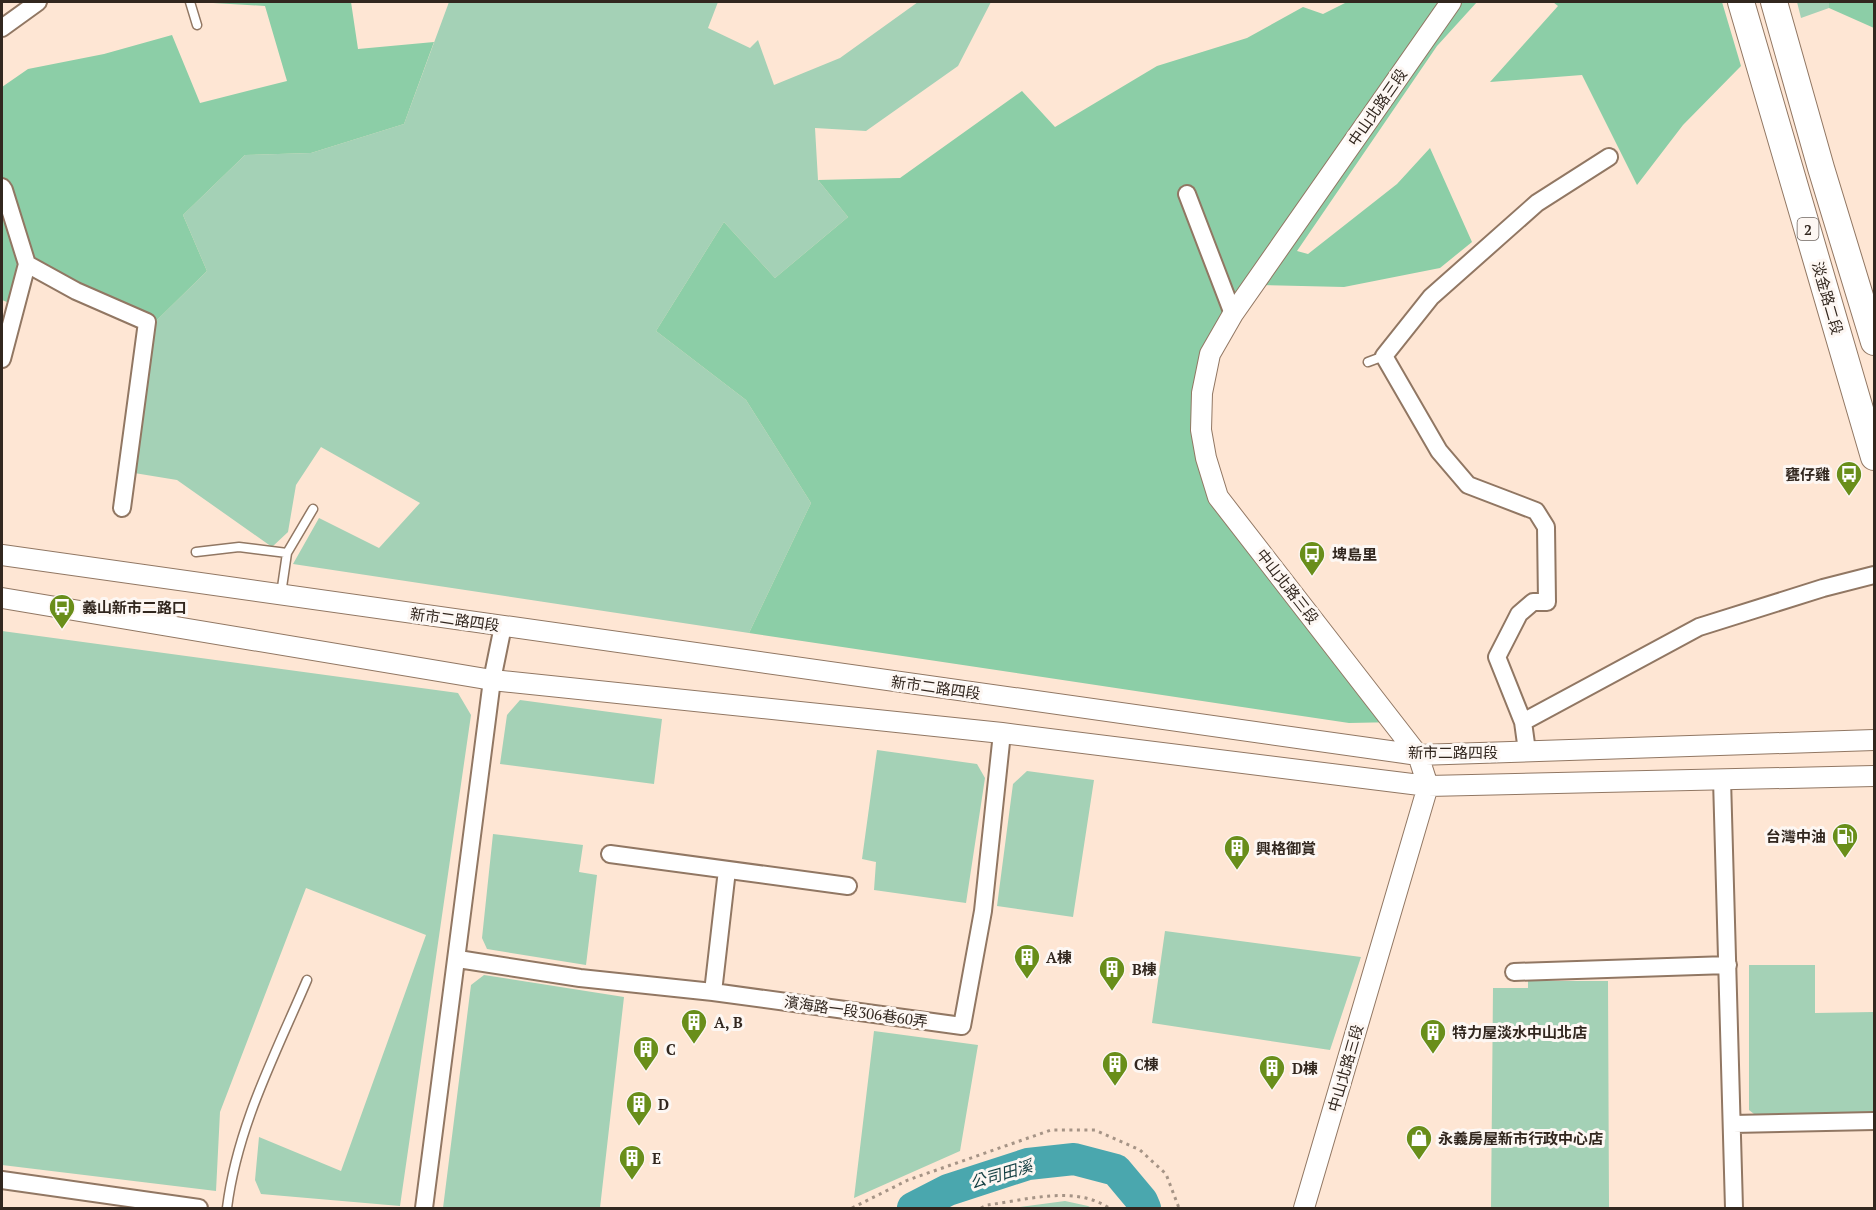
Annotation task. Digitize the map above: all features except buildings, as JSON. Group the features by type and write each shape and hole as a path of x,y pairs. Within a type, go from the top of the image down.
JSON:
{"main road":[{"name":"淡金路二段","path":"1741,2 1875,457"},
{"name":"淡金路二段","path":"1773,2 1875,342"}],"street":[{"path":"2,28 38,2"},
{"name":"中山北路三段","path":"1304,1209 1428,786 1418,755 1218,497 1206,458 1201,430 1202,393 1210,354 1233,314 1451,2"},
{"path":"1527,751 1523,722 1497,657 1518,614 1533,602 1547,602 1546,527 1536,511 1468,485 1439,451 1376,359 1431,297 1510,226 1537,203 1609,157"},
{"path":"2,188 27,264 2,359"},
{"path":"1187,194 1233,314"},
{"path":"27,264 76,291 147,322 122,508"},
{"name":"新市二路四段","path":"2,555 1418,755 1875,740"},
{"path":"1523,722 1699,627 1823,588 1875,575"},
{"path":"2,598 492,680 1002,733 1428,786 1875,776"},
{"path":"424,1209 458,959 492,680 503,626"},
{"name":"濱海路一段306巷60弄","path":"458,959 580,978 713,992 962,1026 983,911 1002,733"},
{"path":"1722,779 1734,1209"},
{"path":"610,854 848,886"},
{"path":"713,992 726,870"},
{"path":"1514,972 1728,965"},
{"path":"1733,1124 1875,1121"},
{"path":"2,1180 188,1208"}],"lane":[{"path":"190,2 197,25"},
{"path":"281,594 286,553 313,509"},
{"path":"196,552 239,547 286,553"},
{"path":"227,1209 231,1178 250,1112 307,981"}],"path":[{"path":"852,1209 908,1180 1051,1130 1095,1130 1140,1150 1166,1174 1179,1209"},
{"path":"981,1209 987,1205 1062,1196 1087,1197 1109,1209"}],"green space":[{"path":"212,2 351,2 358,49 434,42 404,124 311,153 245,155 183,215 207,271 156,321 87,291 18,269 7,302 2,300 2,87 28,69 104,54 172,35 200,103 287,81 265,6"},
{"path":"449,2 718,2 708,28 750,48 758,40 774,85 840,58 918,2 991,2 958,66 866,131 815,128 818,180 848,217 775,278 724,222 656,331 746,400 811,503 749,633 293,564 319,518 379,548 420,503 321,447 296,485 288,532 272,547 177,480 122,471 156,321 207,271 183,215 245,155 311,153 404,124"},
{"path":"1347,2 1477,2 1437,46 1297,251 1308,254 1397,184 1430,148 1472,242 1440,268 1344,287 1258,285 1211,370 1203,443 1221,497 1398,722 1349,723 749,633 811,503 746,400 656,331 724,222 775,278 848,217 818,180 900,178 1022,91 1055,127 1157,66 1247,38 1303,7 1323,14"},
{"path":"1553,2 1722,2 1741,66 1683,125 1637,185 1582,75 1490,82 1558,6"},
{"path":"1797,2 1829,2 1829,8 1801,18"},
{"path":"1829,2 1874,2 1874,28 1829,8"},
{"path":"2,631 458,693 471,715 400,1206 261,1194 255,1180 259,1137 341,1171 426,935 306,888 220,1112 216,1191 2,1165"},
{"path":"520,700 662,719 654,784 500,764 507,715"},
{"path":"877,750 977,764 985,778 966,903 874,890 876,862 862,859"},
{"path":"1027,771 1094,780 1073,917 997,906 1013,784"},
{"path":"493,834 583,845 579,872 597,875 586,965 487,949 482,938"},
{"path":"1165,931 1361,957 1330,1050 1152,1023"},
{"path":"1749,965 1815,965 1815,1013 1874,1012 1874,1117 1759,1118 1749,1110"},
{"path":"484,975 624,997 600,1208 443,1208 471,985"},
{"path":"1528,981 1608,981 1609,1208 1491,1208 1493,988 1528,988"},
{"path":"874,1031 978,1045 960,1151 854,1198"},
{"path":"1065,1201 1092,1208 1012,1208"}],"waterway":[{"name":"公司田溪","path":"913,1208 948,1190 1028,1164 1074,1159 1116,1170 1142,1201 1145,1208"}],"place":[{"name":"甕仔雞","path":"1849,497"},
{"name":"埤島里","path":"1312,577"},
{"name":"義山新市二路口","path":"62,630"},
{"name":"台灣中油","path":"1845,859"},
{"name":"興格御賞","path":"1237,871"},
{"name":"A棟","path":"1027,980"},
{"name":"B棟","path":"1112,992"},
{"name":"A, B","path":"694,1045"},
{"name":"特力屋淡水中山北店","path":"1433,1055"},
{"name":"C","path":"646,1072"},
{"name":"C棟","path":"1115,1087"},
{"name":"D棟","path":"1272,1091"},
{"name":"D","path":"639,1127"},
{"name":"永義房屋新市行政中心店","path":"1419,1161"},
{"name":"E","path":"632,1181"}]}
